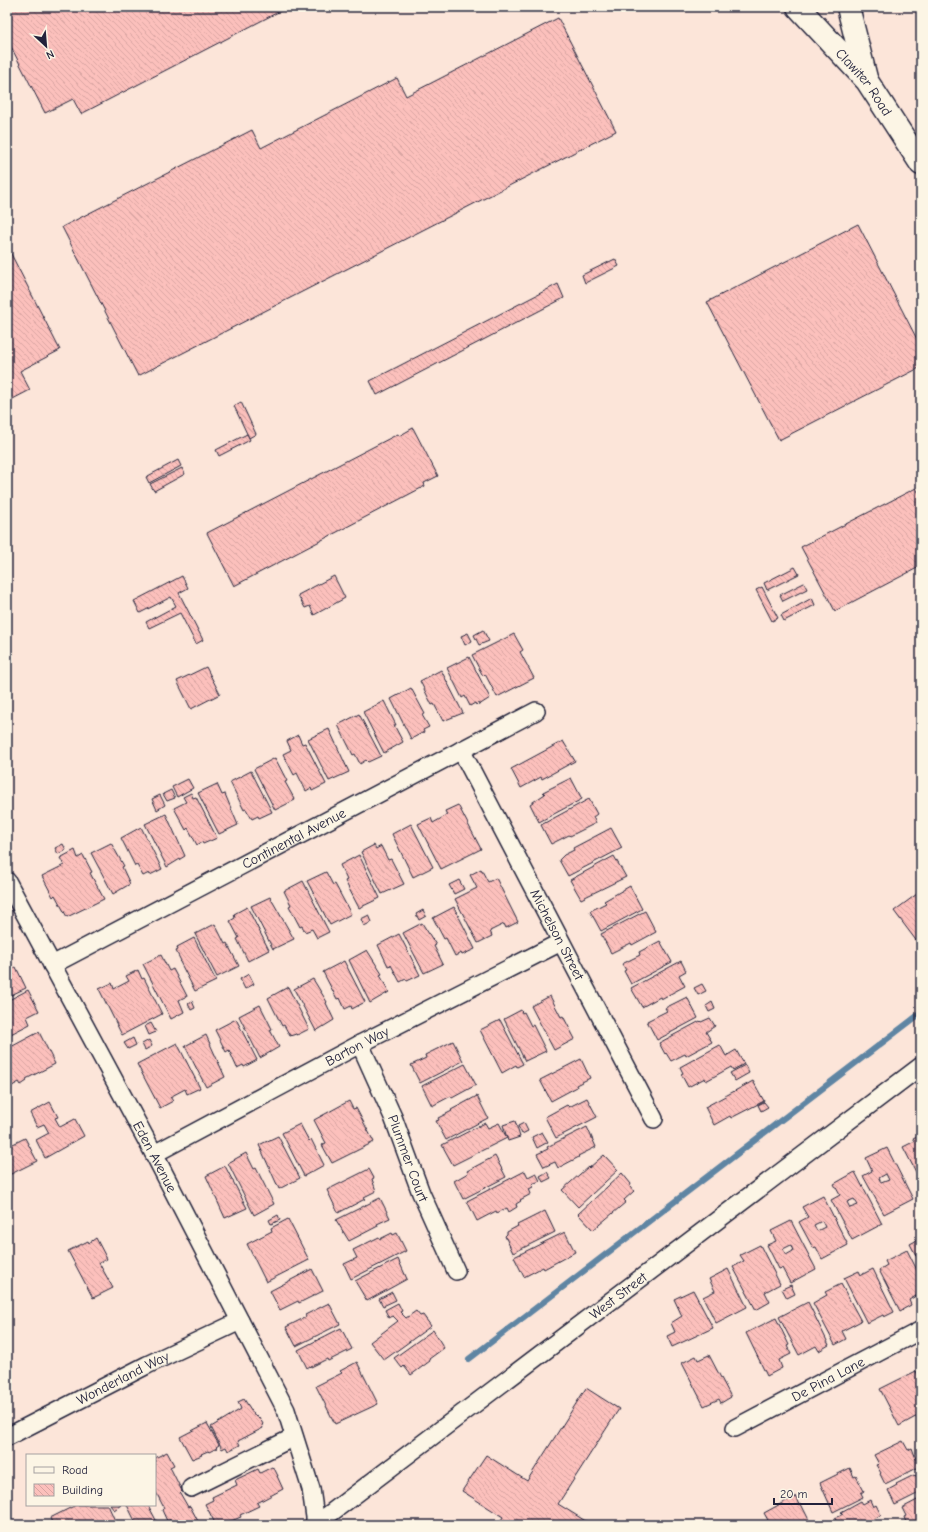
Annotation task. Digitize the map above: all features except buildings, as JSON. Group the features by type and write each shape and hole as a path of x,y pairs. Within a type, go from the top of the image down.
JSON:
{"main road":[{"name":"Clawiter Road","path":"798,7 867,82 921,164"},
{"path":"848,7 867,82"}],"street":[{"name":"Continental Avenue","path":"52,965 536,711"},
{"name":"Michelson Street","path":"461,750 654,1119"},
{"name":"Eden Avenue","path":"7,881 154,1154 286,1410 311,1489 316,1525"},
{"name":"Barton Way","path":"154,1154 360,1044 561,942"},
{"name":"Plummer Court","path":"360,1044 393,1117 421,1193 456,1272"},
{"name":"West Street","path":"316,1525 921,1066"},
{"name":"Wonderland Way","path":"7,1437 147,1365 240,1321"},
{"name":"De Pina Lane","path":"735,1428 921,1330"},
{"path":"191,1488 294,1437"}],"waterway":[{"path":"469,1359 921,1013"}]}
